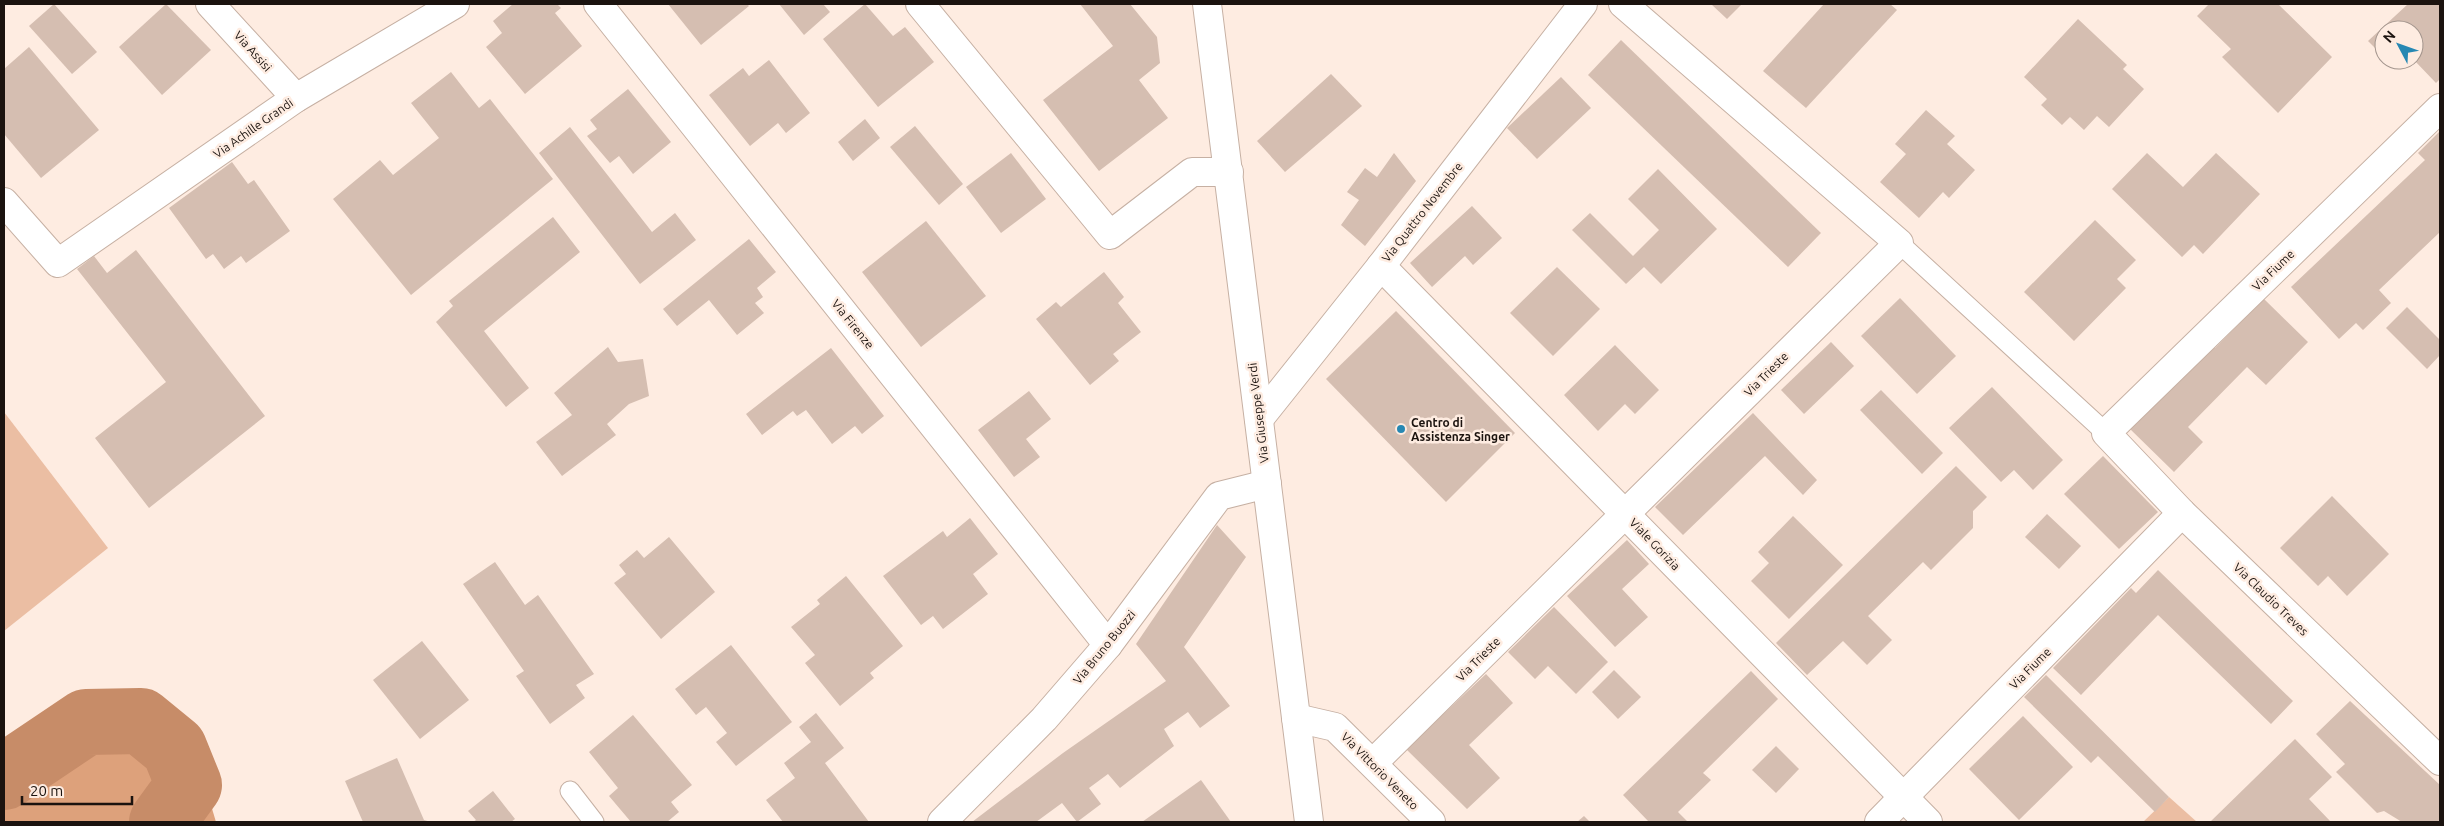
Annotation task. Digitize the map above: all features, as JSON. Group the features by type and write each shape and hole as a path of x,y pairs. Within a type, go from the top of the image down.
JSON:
{"street":[{"name":"Via Assisi","path":"210,4 296,98"},
{"name":"Via Achille Grandi","path":"4,202 58,264 296,98 455,4"},
{"name":"Via Firenze","path":"598,4 1108,645"},
{"path":"920,4 1110,235 1192,172 1229,172"},
{"name":"Via Giuseppe Verdi","path":"1207,4 1309,822"},
{"name":"Via Quattro Novembre","path":"1259,419 1381,266 1582,4"},
{"path":"1624,4 1899,243"},
{"name":"Via Fiume","path":"2106,433 2440,108"},
{"name":"Via Trieste","path":"1373,763 1899,243"},
{"name":"Viale Gorizia","path":"1381,266 1928,822"},
{"name":"Via Claudio Treves","path":"2106,433 2182,513 2440,761"},
{"name":"Via Bruno Buozzi","path":"942,822 1044,719 1108,645 1219,496 1266,484"},
{"name":"Via Fiume","path":"1878,822 2182,513"},
{"name":"Via Vittorio Veneto","path":"1296,718 1335,726 1431,822"}],"lane":[{"path":"1899,243 2106,433"},
{"path":"570,790 594,822"}],"shaded area":[{"path":"4,412 108,548 4,631"},
{"path":"96,699 170,716 199,765 216,822 4,822 4,738 65,705"},
{"path":"2169,797 2197,822 2143,822"}],"building":[{"path":"54,4 97,52 72,74 29,26"},
{"path":"166,4 211,50 162,95 119,47"},
{"path":"513,4 557,4 561,8 555,13 582,46 525,94 486,47 502,33 493,21"},
{"path":"668,4 747,4 749,6 701,45"},
{"path":"779,4 823,4 830,12 804,35"},
{"path":"865,4 893,36 905,27 934,62 878,107 823,39"},
{"path":"1080,4 1130,4 1157,37 1160,63 1139,80 1168,118 1099,171 1043,100 1113,46"},
{"path":"1711,4 1742,4 1727,19"},
{"path":"1824,4 1890,4 1897,10 1806,108 1763,71"},
{"path":"2209,4 2278,4 2332,57 2278,113 2222,57 2231,49 2197,16"},
{"path":"2408,4 2440,4 2440,79 2436,83 2424,70 2424,20 2391,20"},
{"path":"2078,19 2127,65 2123,69 2144,89 2109,127 2097,116 2084,130 2070,117 2062,125 2041,105 2047,99 2024,77"},
{"path":"2374,35 2374,47 2368,41"},
{"path":"1621,40 1821,233 1788,267 1588,75"},
{"path":"29,47 99,130 41,178 4,134 4,69"},
{"path":"769,60 810,113 786,133 778,123 750,146 709,95 743,68 749,76"},
{"path":"451,72 479,108 490,99 553,179 411,295 333,199 380,160 393,175 439,138 411,103"},
{"path":"1331,74 1362,106 1285,172 1257,141"},
{"path":"1561,77 1591,108 1537,159 1507,128"},
{"path":"628,89 671,142 633,174 619,156 610,163 587,136 597,129 590,120"},
{"path":"1926,110 1955,136 1947,144 1975,170 1949,198 1943,192 1919,218 1880,182 1906,154 1895,144"},
{"path":"865,119 880,138 853,161 838,142"},
{"path":"915,126 963,184 939,205 890,147"},
{"path":"570,127 652,232 675,213 696,240 640,284 539,153"},
{"path":"2440,131 2440,232 2379,290 2391,303 2363,330 2356,323 2339,339 2291,287 2425,160 2418,153"},
{"path":"1011,153 1046,199 1001,233 966,187"},
{"path":"1394,153 1416,181 1365,246 1341,225 1359,200 1347,192 1365,168 1377,177"},
{"path":"2147,153 2183,187 2216,153 2260,194 2203,254 2194,245 2182,257 2112,189"},
{"path":"232,162 248,184 254,180 290,231 246,263 241,256 224,269 213,254 206,259 169,208"},
{"path":"1658,169 1717,229 1661,284 1644,267 1626,284 1572,230 1590,213 1633,256 1659,230 1628,199"},
{"path":"1472,206 1502,238 1473,265 1465,256 1432,287 1410,263"},
{"path":"553,217 580,252 484,331 529,388 506,407 436,322 453,306 449,301"},
{"path":"2095,220 2136,260 2117,279 2126,288 2074,341 2024,292"},
{"path":"926,221 986,296 921,347 862,272"},
{"path":"749,239 776,272 757,288 763,297 755,303 764,313 737,335 709,300 677,326 663,309"},
{"path":"136,250 265,416 149,508 95,438 166,382 77,269 94,256 107,273"},
{"path":"1557,267 1600,309 1553,356 1510,313"},
{"path":"1104,272 1124,297 1118,303 1141,332 1113,354 1119,361 1090,385 1036,319 1056,302 1061,307"},
{"path":"1900,298 1956,356 1917,394 1861,336"},
{"path":"2264,299 2308,342 2266,385 2247,367 2188,427 2203,442 2174,472 2129,428 2211,345 2215,348"},
{"path":"2407,307 2440,340 2440,355 2427,369 2386,328"},
{"path":"1396,311 1515,433 1446,502 1326,379"},
{"path":"1831,342 1854,366 1804,414 1781,390"},
{"path":"1615,345 1659,390 1635,414 1625,404 1598,431 1564,395"},
{"path":"608,347 618,362 643,359 649,396 629,404 607,424 616,435 562,476 536,442 572,415 554,393"},
{"path":"831,348 884,416 862,434 855,426 832,444 806,410 797,416 793,411 762,435 746,414"},
{"path":"1992,387 2063,460 2033,490 2014,470 2001,482 1949,428"},
{"path":"1881,390 1943,453 1922,474 1860,410"},
{"path":"1029,391 1051,419 1026,439 1040,457 1014,477 978,430"},
{"path":"1753,413 1817,480 1803,495 1765,456 1683,535 1655,507"},
{"path":"2103,456 2158,512 2119,549 2064,494"},
{"path":"1956,466 1987,497 1973,511 1973,528 1931,570 1923,562 1868,616 1892,640 1867,665 1843,641 1807,675 1776,643"},
{"path":"2332,496 2389,554 2347,596 2328,576 2318,586 2280,548"},
{"path":"2047,514 2081,546 2059,569 2025,537"},
{"path":"1793,516 1843,565 1789,619 1751,581 1769,563 1758,552"},
{"path":"970,518 998,554 973,574 988,594 943,629 933,616 921,625 883,576 943,531 947,537"},
{"path":"1217,525 1246,557 1184,647 1230,706 1200,728 1188,712 1164,729 1174,746 1120,788 1108,774 1089,788 1101,804 1077,822 1062,803 1036,822 972,822 1063,753 1166,681 1136,644"},
{"path":"669,537 715,592 661,639 614,583 626,574 619,565 637,550 644,558"},
{"path":"1627,540 1649,564 1622,589 1648,617 1615,647 1567,596"},
{"path":"495,562 525,605 538,595 594,674 576,685 585,698 550,724 516,676 524,671 463,584"},
{"path":"2158,570 2293,701 2271,724 2158,615 2081,695 2053,668 2131,588 2136,593"},
{"path":"846,576 903,646 870,673 874,678 840,706 805,663 815,655 791,627 820,604 817,600"},
{"path":"1554,607 1608,662 1576,694 1548,666 1535,679 1508,652"},
{"path":"422,641 469,700 420,739 373,680"},
{"path":"731,645 792,722 736,766 716,742 727,733 706,707 696,715 675,689"},
{"path":"1614,670 1641,697 1618,719 1592,692"},
{"path":"1751,671 1778,699 1703,773 1711,780 1678,812 1688,822 1649,822 1623,795"},
{"path":"1486,674 1513,703 1469,745 1500,778 1467,809 1406,749"},
{"path":"2046,675 2169,797 2155,812 2098,756 2091,763 2024,697"},
{"path":"2350,701 2440,785 2440,819 2438,822 2402,822 2384,811 2377,813 2336,772 2345,764 2316,734"},
{"path":"816,713 844,748 825,763 869,822 783,822 766,800 795,778 784,763 811,742 799,727"},
{"path":"633,715 692,785 671,802 679,812 667,822 631,822 609,796 618,788 589,752"},
{"path":"2023,716 2073,767 2019,820 1969,769"},
{"path":"2295,739 2332,777 2309,799 2331,822 2210,822"},
{"path":"1776,746 1799,769 1776,793 1752,770"},
{"path":"397,758 424,820 431,822 363,822 345,781"},
{"path":"1201,780 1231,822 1142,822"},
{"path":"493,791 515,819 511,822 473,822 476,820 468,811"},
{"path":"1584,816 1590,822 1577,822"}],"waterway":[{"path":"4,777 86,722 141,721 174,748 189,785 162,822"}],"place":[{"name":"Centro di Assistenza Singer","path":"1401,429"}]}
